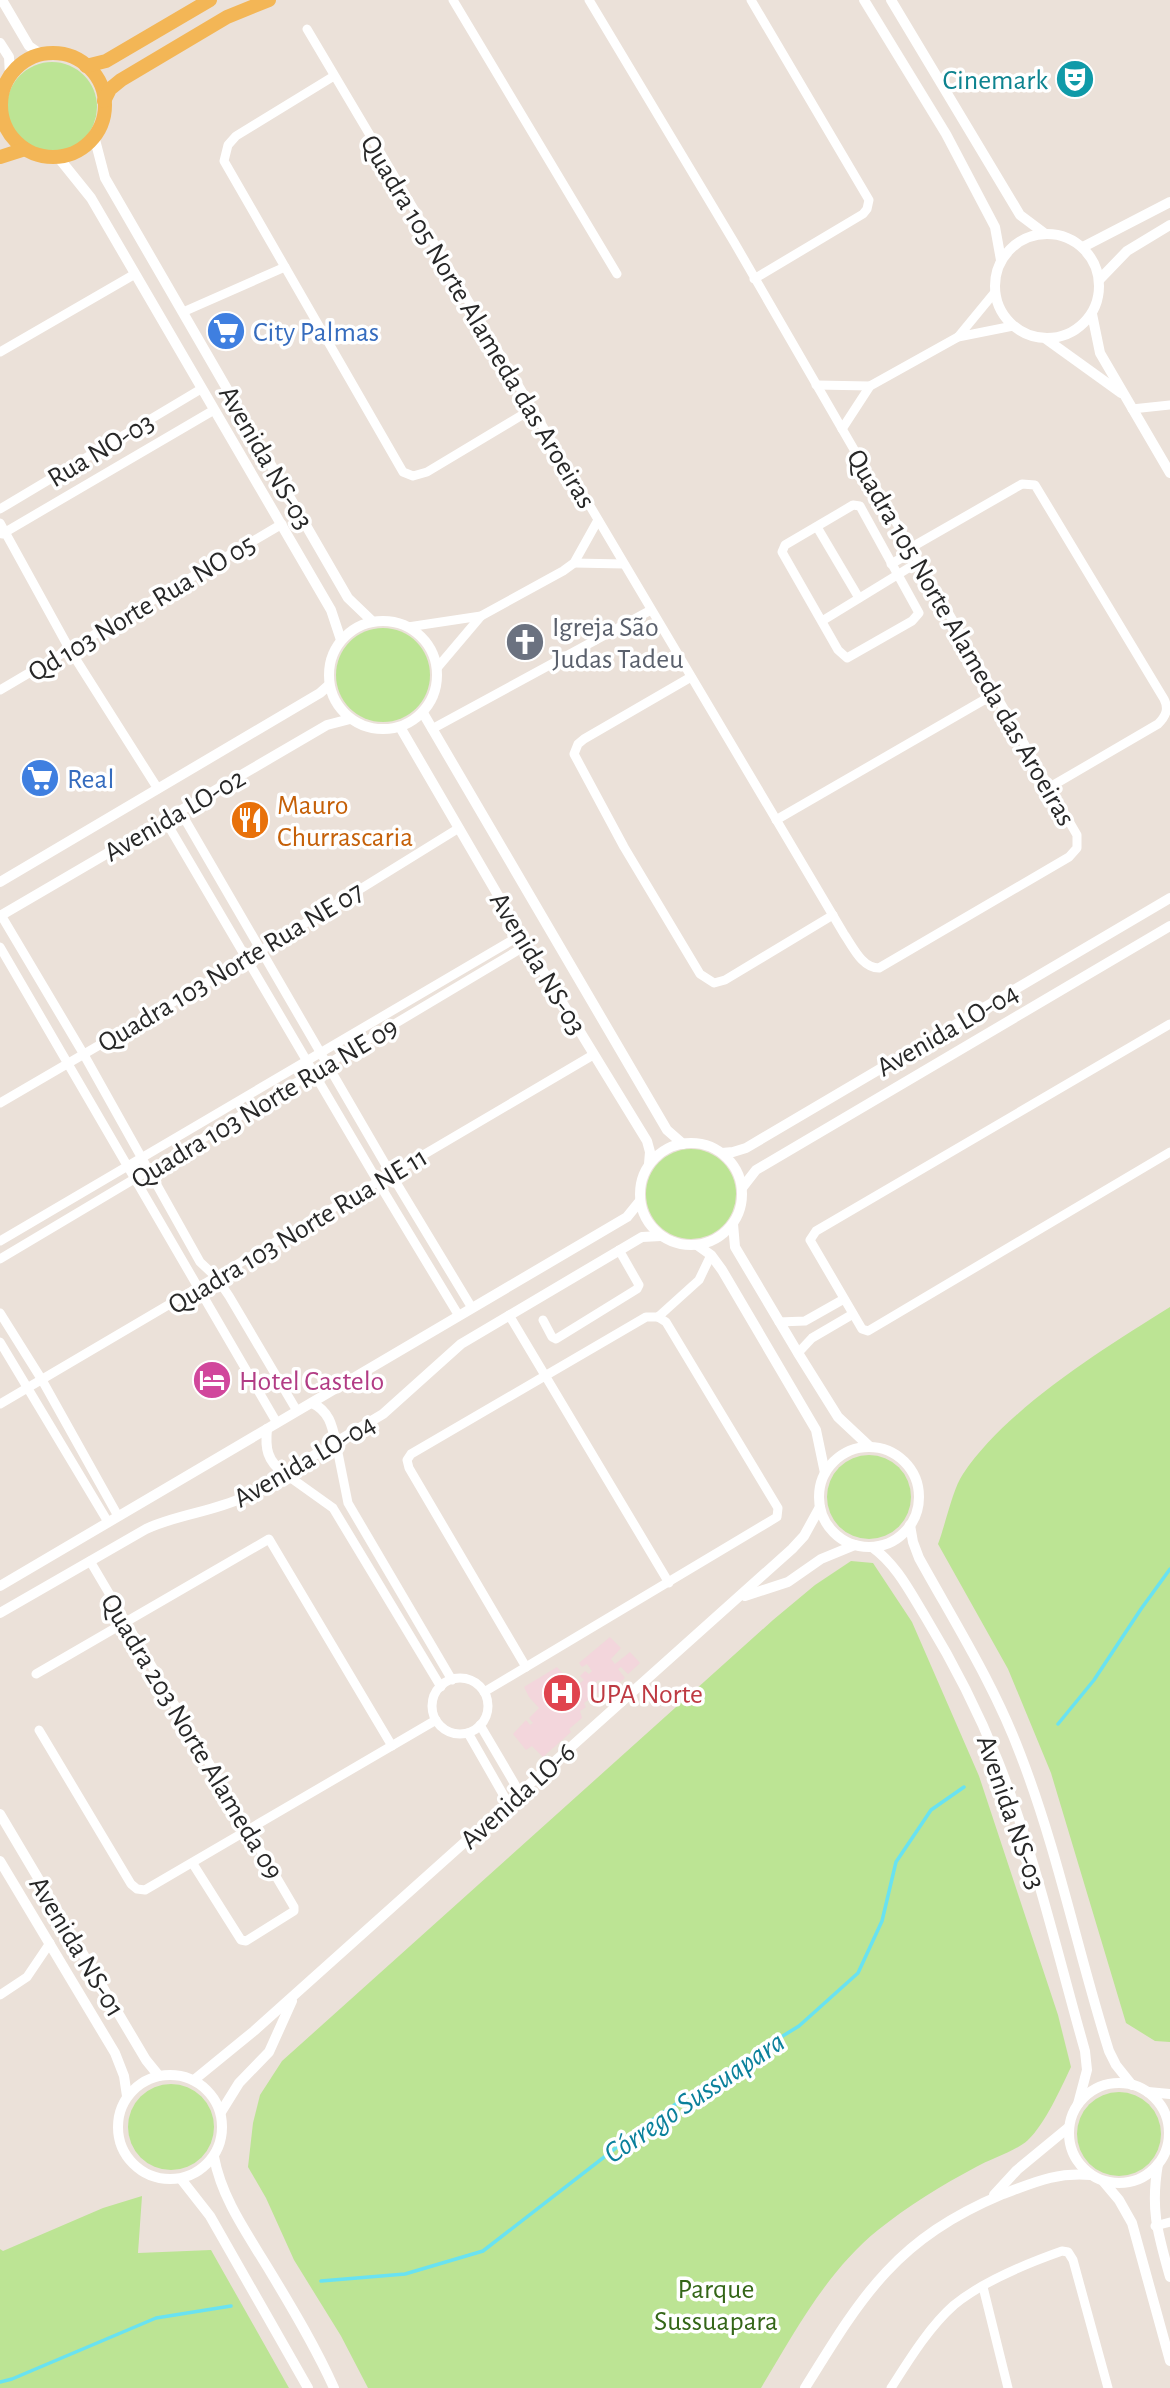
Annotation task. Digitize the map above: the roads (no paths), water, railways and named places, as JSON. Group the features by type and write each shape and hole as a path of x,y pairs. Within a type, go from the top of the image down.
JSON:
{"main road":[{"path":"86,66 106,61 210,0"},
{"path":"104,101 108,91 121,80 227,18 269,0"},
{"path":"41,55 67,56 86,66 99,83 104,101 103,120 94,136 78,151 58,157 39,156 24,149 10,136 1,117 2,94 10,76 21,64 41,55"},
{"path":"0,157 24,149"}],"street":[{"path":"2,0 29,46 41,55"},
{"path":"453,0 617,274"},
{"name":"Quadra 105 Norte Alameda das Aroeiras","path":"307,29 833,915 864,962 870,967 885,965 1073,853 1077,848 1077,835 913,549 589,0"},
{"path":"751,0 869,200 863,214 754,278"},
{"path":"864,0 946,134 995,226 1001,260"},
{"path":"891,0 1020,215 1044,233"},
{"path":"0,43 9,57 10,76"},
{"path":"334,76 236,136 224,153 226,167 405,474 419,475 427,472 532,409"},
{"name":"Avenida NS-03","path":"94,136 106,178 348,598 372,621"},
{"name":"Avenida NS-03","path":"58,157 84,187 282,524 331,610 341,640"},
{"path":"1083,247 1170,202"},
{"path":"1100,279 1127,251 1170,225"},
{"path":"1046,339 1064,336 1080,327 1092,314 1099,297 1100,279 1094,262 1083,247 1072,239 1044,233 1019,241 1001,260 995,275 995,292 1004,317 1029,335 1046,339 1124,395"},
{"path":"183,312 285,267"},
{"path":"0,352 135,274"},
{"path":"958,337 995,292"},
{"path":"1092,314 1100,353 1170,473"},
{"path":"842,429 870,386 958,337 1013,326"},
{"path":"817,385 870,386"},
{"name":"Rua NO-03","path":"0,509 201,389"},
{"path":"1132,409 1170,405"},
{"path":"3,534 214,410"},
{"path":"891,564 1022,484 1035,485 1167,706 1166,715 1158,724 1050,787"},
{"path":"858,505 891,564 918,608 918,616 847,658 838,650 782,552 785,545 858,505"},
{"path":"575,563 598,520"},
{"path":"0,523 3,534 70,650 158,789"},
{"name":"Qd 103 Norte Rua NO 05","path":"0,691 282,524"},
{"path":"817,527 859,598"},
{"path":"821,621 920,561"},
{"path":"437,668 481,616 575,563 624,564"},
{"path":"432,729 651,610"},
{"path":"408,627 481,616"},
{"path":"372,621 390,621 408,627 422,637 432,652 437,668 434,695 423,713 400,727 376,730 350,719 339,706 329,685 328,672 332,655 341,640 355,628 372,621"},
{"path":"691,677 583,739 574,754 624,847 693,963 709,981 714,983 726,980 833,915"},
{"name":"Avenida LO-02","path":"0,882 320,693 329,685"},
{"path":"776,820 996,693"},
{"name":"Avenida NS-03","path":"423,713 667,1130 683,1143"},
{"name":"Avenida LO-02","path":"0,916 327,725 350,719"},
{"name":"Avenida NS-03","path":"400,727 524,940 647,1141 649,1164 641,1183 640,1201"},
{"path":"180,811 472,1308"},
{"path":"165,820 459,1316"},
{"name":"Quadra 103 Norte Rua NE 07","path":"0,1103 247,959 459,828"},
{"name":"Avenida LO-04","path":"722,1153 746,1148 1170,898"},
{"path":"0,916 83,1053 200,1262 216,1277 297,1411"},
{"name":"Avenida LO-04","path":"742,1188 756,1170 1170,926"},
{"name":"Quadra 103 Norte Rua NE 09","path":"0,1241 320,1053 524,940"},
{"name":"Quadra 103 Norte Rua NE 09","path":"0,1259 315,1073 524,940"},
{"path":"0,947 199,1288 272,1426 266,1447 270,1460 284,1474 330,1505 441,1687"},
{"path":"1170,1024 816,1231 810,1240 862,1329 868,1331 1170,1152"},
{"name":"Quadra 103 Norte Rua NE 11","path":"0,1404 593,1055"},
{"path":"640,1201 647,1221 661,1236 679,1244 697,1245 716,1239 733,1224 741,1207 742,1188 736,1169 722,1153 704,1144 683,1143 666,1150 649,1164"},
{"name":"Avenida LO-04","path":"0,1586 627,1217 640,1201"},
{"path":"733,1224 735,1247 798,1353 838,1417 870,1447"},
{"name":"Avenida LO-04","path":"0,1613 152,1526 222,1507 244,1497 383,1415 452,1350 643,1237 661,1236"},
{"path":"697,1245 711,1255 816,1430 825,1473"},
{"path":"543,1320 552,1337 558,1339 637,1289 637,1278 620,1250"},
{"path":"658,1317 699,1280 711,1255"},
{"path":"779,1322 805,1321 844,1299"},
{"path":"0,1313 42,1380 113,1519"},
{"path":"798,1353 811,1338 853,1314"},
{"path":"509,1315 669,1583"},
{"path":"484,1692 774,1521 779,1514 778,1508 666,1322 658,1317 646,1317 411,1454 407,1463 526,1667"},
{"path":"0,1342 113,1519"},
{"path":"312,1403 322,1408 329,1418 348,1503 452,1680"},
{"path":"870,1447 894,1453 906,1463 919,1488 919,1501 910,1525 893,1541 872,1547 855,1545 833,1531 826,1523 820,1507 820,1489 825,1473 833,1462 843,1454 870,1447"},
{"name":"Avenida LO-6","path":"194,2080 254,2031 800,1542 820,1507"},
{"name":"Avenida NS-03","path":"910,1525 919,1558 985,1675 1021,1755 1044,1821 1108,2046 1116,2065 1132,2085"},
{"path":"36,1674 269,1539 393,1746"},
{"path":"736,1600 788,1582 817,1561 855,1545"},
{"name":"Avenida NS-03","path":"872,1547 899,1574 941,1642 971,1700 1003,1776 1027,1846 1085,2051 1087,2070 1069,2127"},
{"name":"Quadra 203 Norte Alameda 09","path":"89,1561 127,1621 294,1911 243,1941 193,1864"},
{"path":"452,1680 470,1681 484,1692 488,1710 480,1725 468,1733 449,1731 436,1720 433,1703 441,1687 452,1680"},
{"path":"39,1730 131,1884 140,1890 153,1888 436,1720"},
{"path":"480,1725 520,1793"},
{"path":"468,1733 508,1803"},
{"name":"Avenida NS-01","path":"2,1823 146,2060 159,2076"},
{"name":"Avenida NS-01","path":"0,1861 115,2053 124,2076 127,2096"},
{"path":"0,1995 27,1977 50,1943"},
{"path":"221,2112 239,2083 269,2052 285,2012 299,1990"},
{"path":"177,2075 194,2080 211,2094 221,2112 223,2131 214,2157 203,2168 181,2179 163,2180 146,2175 132,2165 122,2151 117,2134 118,2117 127,2096 145,2081 159,2076 177,2075"},
{"path":"1078,2104 1100,2087 1117,2083 1132,2085 1148,2092 1170,2094"},
{"path":"1148,2092 1166,2115 1169,2131 1169,2142 1158,2164 1154,2192 1156,2226 1170,2277"},
{"path":"1069,2127 1073,2154 1091,2175 1103,2181 1118,2183 1135,2180 1158,2164"},
{"path":"988,2201 1017,2170 1069,2127"},
{"path":"214,2157 218,2178 228,2201 300,2321 334,2388"},
{"path":"805,2388 855,2308 889,2267 936,2229 988,2201 1049,2176 1091,2175"},
{"path":"181,2179 210,2216 308,2388"},
{"path":"1103,2181 1119,2200 1132,2223 1170,2361"},
{"path":"1156,2226 1170,2222"},
{"path":"891,2388 908,2361 956,2304 984,2287 1062,2250 1068,2252 1073,2260 1108,2388"},
{"path":"984,2287 1006,2386"}],"waterway":[{"name":"Córrego Sussuapara","path":"1058,1724 1094,1680 1170,1569"},
{"name":"Córrego Sussuapara","path":"321,2281 405,2274 483,2251 648,2123 799,2026 858,1973 882,1921 896,1862 931,1810 964,1787"},
{"name":"Córrego Sussuapara","path":"0,2382 156,2318 231,2306"}],"place":[{"name":"Cinemark","path":"1075,79"},
{"name":"City Palmas","path":"226,331"},
{"name":"Igreja São Judas Tadeu","path":"525,642"},
{"name":"Real","path":"40,778"},
{"name":"Mauro Churrascaria","path":"250,820"},
{"name":"Hotel Castelo","path":"212,1380"},
{"name":"UPA Norte","path":"562,1693"}],"park label":[{"name":"Parque Sussuapara","path":"716,2304"}]}
